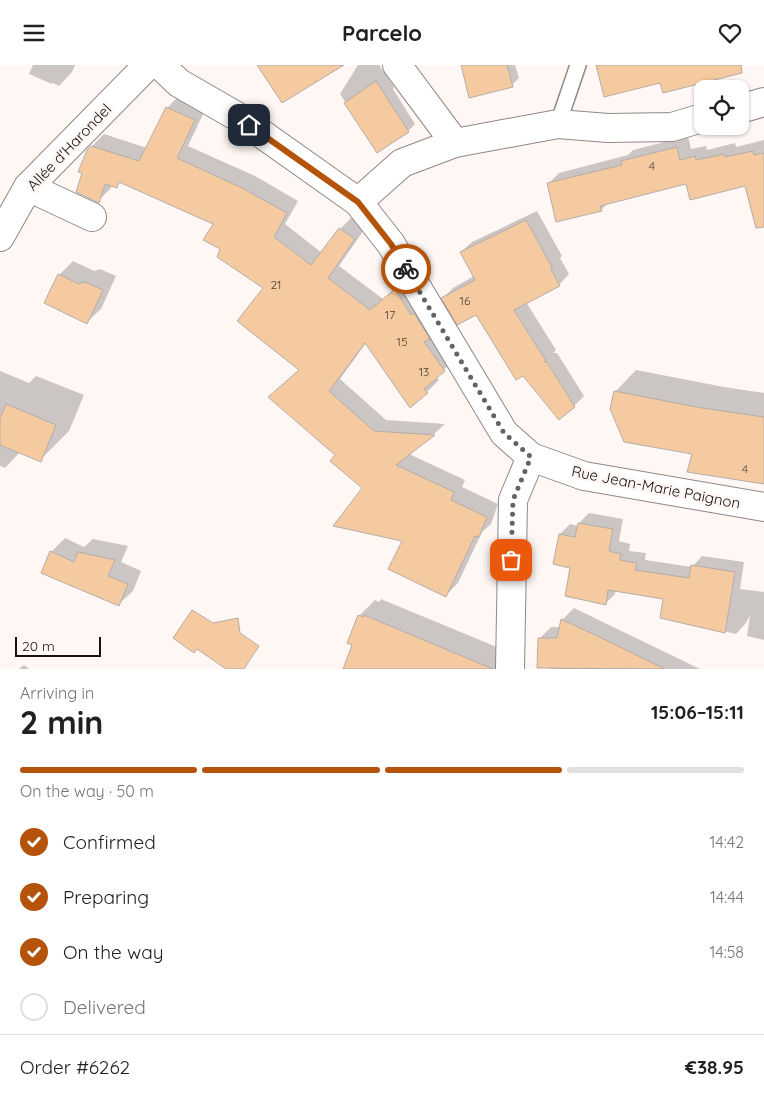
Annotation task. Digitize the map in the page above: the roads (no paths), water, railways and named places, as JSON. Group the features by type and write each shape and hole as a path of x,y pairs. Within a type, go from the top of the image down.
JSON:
{"street":[{"name":"Allée d'Harondel","path":"0,237 28,187 148,65"},
{"name":"Rue Jean-Marie Paignon","path":"160,65 179,83 238,117 358,202 391,244 504,433 531,457 584,476 764,507"},
{"path":"397,65 455,143"},
{"path":"749,106 764,102"},
{"path":"358,202 402,163 455,143 558,123 608,128 672,127 694,120"},
{"path":"28,187 92,217"},
{"path":"510,669 513,500 531,457"}],"lane":[{"path":"558,123 578,65"}]}
